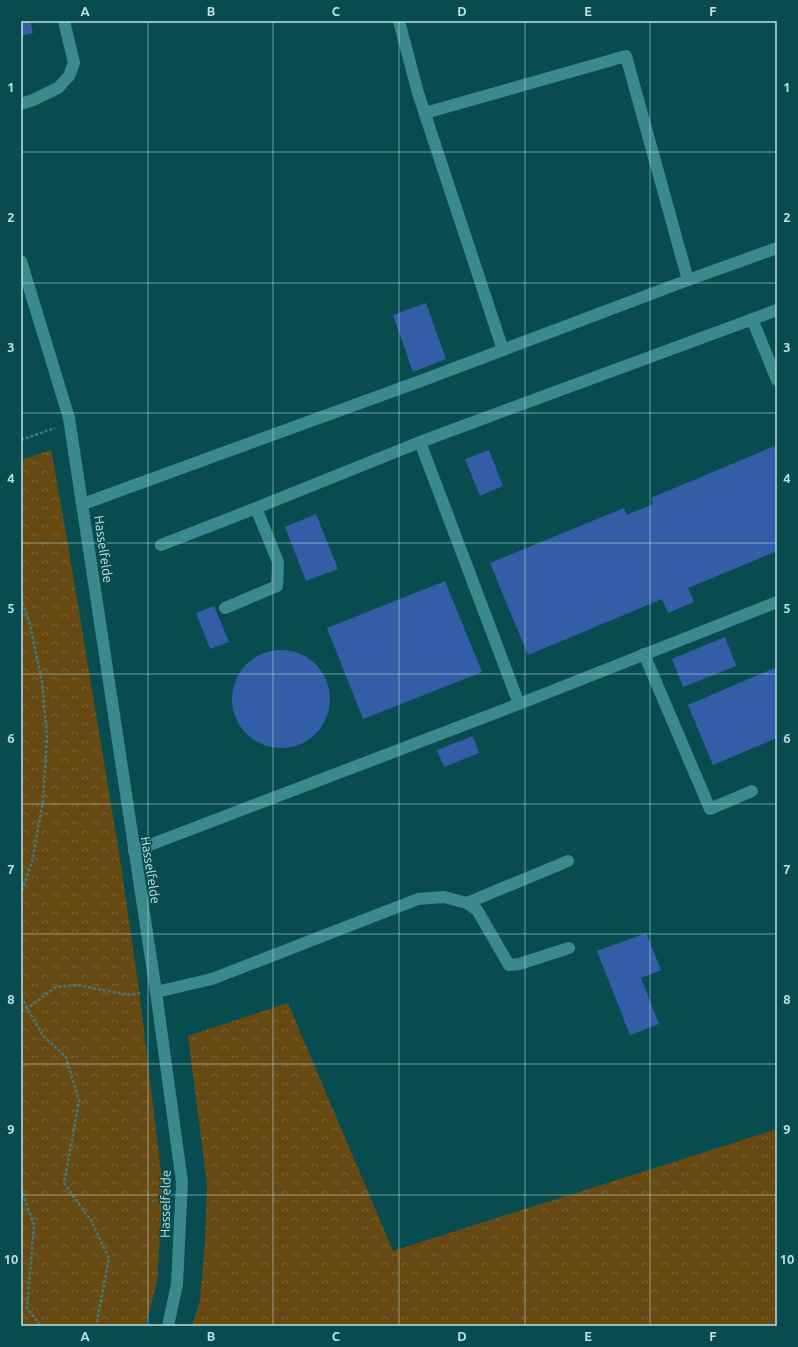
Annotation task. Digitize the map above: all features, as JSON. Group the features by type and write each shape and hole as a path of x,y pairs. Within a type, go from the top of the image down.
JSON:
{"street":[{"path":"21,104 58,88 68,76 74,63 64,21"},
{"path":"399,21 418,93 502,350"},
{"path":"425,113 626,56 688,280"},
{"path":"83,504 777,248"},
{"name":"Hasselfelde","path":"21,261 70,420 156,992 182,1182 177,1284 168,1326"},
{"path":"161,545 420,442 777,310"},
{"path":"752,319 777,380"},
{"path":"420,442 519,704"},
{"path":"225,608 277,586 278,562 256,508"},
{"path":"134,851 519,704 777,602"},
{"path":"644,654 710,808 752,791"},
{"path":"467,903 568,861"},
{"path":"156,992 212,979 418,900 444,897 467,903 477,910 509,966 569,948"}],"path":[{"path":"21,440 70,420"},
{"path":"21,598 30,625 42,682 47,737 43,801 32,862 21,893"},
{"path":"21,1011 28,1008 56,987 77,985 128,995 156,992"},
{"path":"21,997 43,1036 66,1057 78,1101 64,1183 92,1222 108,1259 96,1326"},
{"path":"21,1189 34,1225 27,1308 41,1326"}],"green space":[{"path":"51,450 119,852 139,990 163,1187 157,1283 145,1326 21,1326 21,460"},
{"path":"288,1003 393,1251 777,1129 777,1326 192,1326 200,1300 205,1242 207,1184 188,1036"}],"building":[{"path":"21,21 30,21 33,33 21,36"},
{"path":"426,303 446,359 413,372 393,315"},
{"path":"777,445 777,551 688,588 694,602 668,613 662,599 528,655 490,563 624,508 627,515 653,504 651,498"},
{"path":"489,450 503,486 480,496 465,459"},
{"path":"316,514 338,569 306,581 285,527"},
{"path":"445,581 482,672 363,719 327,628"},
{"path":"214,606 229,642 210,649 196,613"},
{"path":"725,637 736,666 683,687 672,659"},
{"path":"281,650 300,654 316,664 326,680 330,699 326,718 316,734 300,744 281,748 262,744 246,734 236,718 232,699 236,680 246,664 262,654"},
{"path":"777,667 777,738 713,765 688,705"},
{"path":"473,736 479,753 444,767 437,750"},
{"path":"646,933 661,970 641,978 659,1024 630,1035 597,951"}]}
